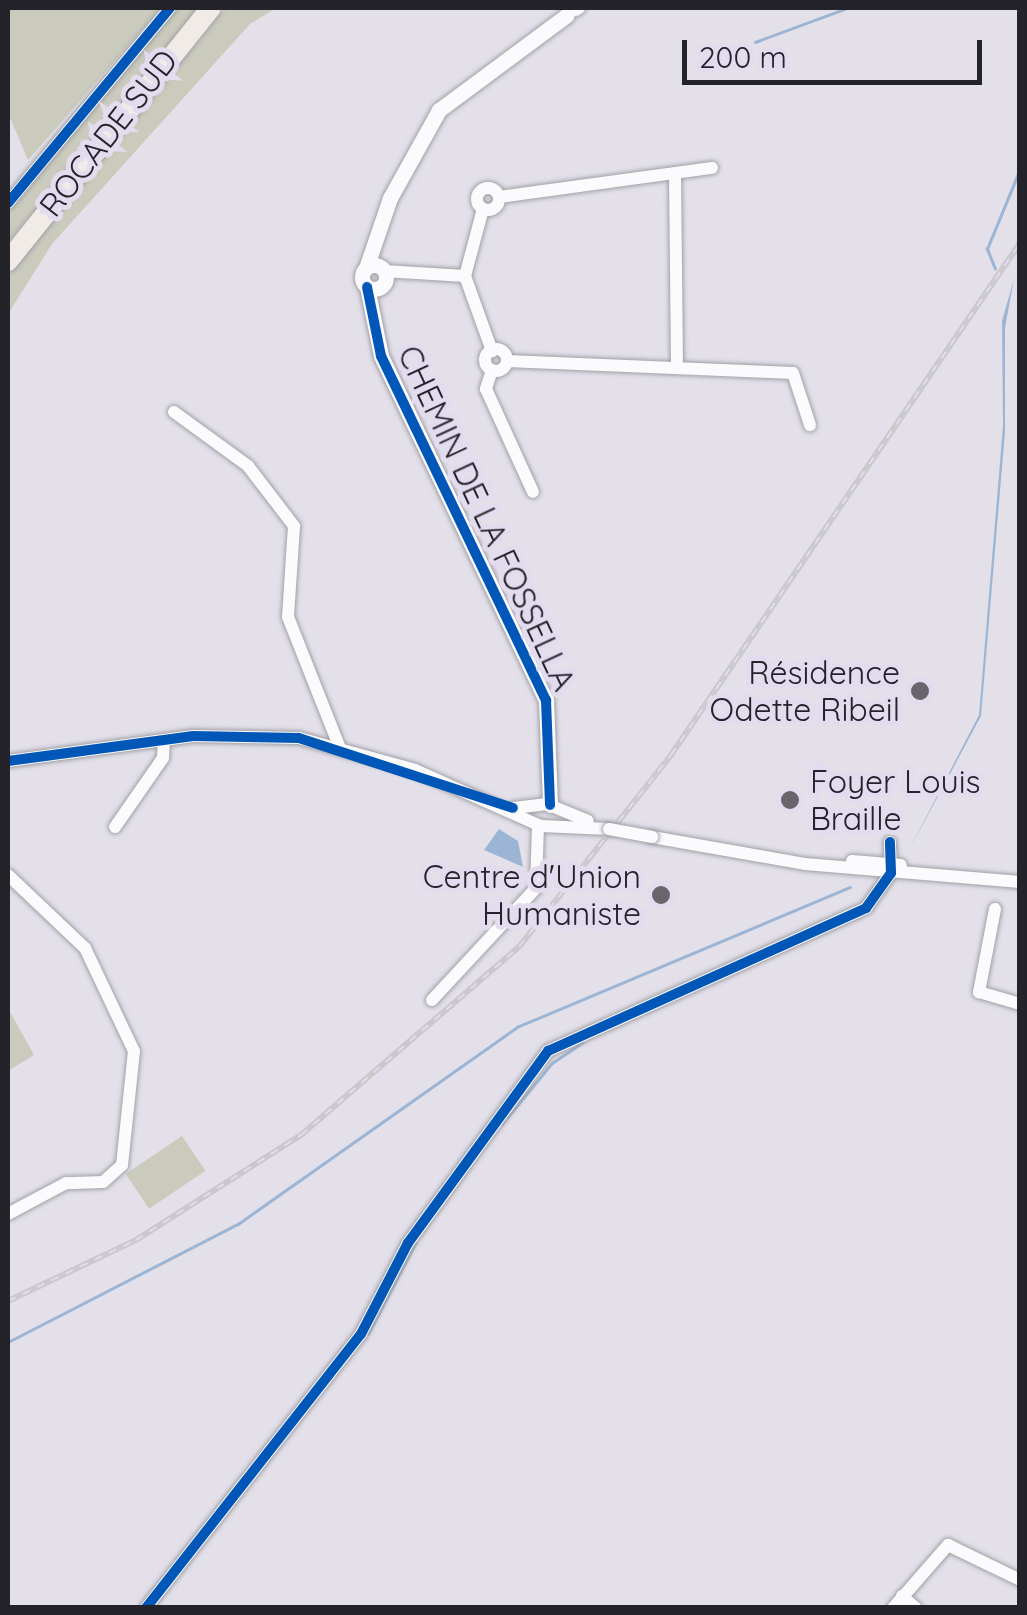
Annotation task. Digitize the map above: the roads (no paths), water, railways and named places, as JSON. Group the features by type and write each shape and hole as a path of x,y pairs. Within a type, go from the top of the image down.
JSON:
{"main road":[{"name":"ROCADE SUD","path":"8,261 211,8"}],"street":[{"path":"8,203 170,8"},
{"name":"CHEMIN DE LA FOSSELLA","path":"544,812 555,757 546,700 381,356 374,325 374,241 439,110 572,9"},
{"path":"532,492 486,389 492,370 492,350 465,276 483,208 481,191 498,198 712,168"},
{"path":"674,174 678,361"},
{"path":"377,278 465,276"},
{"path":"492,350 507,361"},
{"path":"492,370 507,361 678,361 774,379 793,373 810,425"},
{"path":"174,412 248,466 294,526 288,617 339,746"},
{"path":"8,761 231,734 339,746 514,808 652,837 759,856 1016,882"},
{"path":"115,827 164,758 164,742"},
{"path":"432,1000 536,888 544,812"},
{"path":"146,1608 361,1334 422,1222 548,1051 866,908 878,894 890,842"},
{"path":"8,875 86,948 134,1052 122,1166 103,1182 66,1183 8,1214"},
{"path":"995,909 979,992 1020,1004"},
{"path":"916,1608 898,1602 948,1545 1020,1580"}],"water":[{"path":"1014,279 1005,328 1005,432 981,716 907,854 979,715 1003,426 1002,321"},
{"path":"499,829 518,841 523,867 484,850"}],"waterway":[{"path":"755,42 847,8"},
{"path":"995,269 987,249 1020,169"},
{"path":"8,1342 238,1224 517,1027 850,887"},
{"path":"502,1124 552,1063 583,1042"},
{"path":"368,1334 415,1244"}],"railway":[{"path":"8,1301 136,1240 301,1135 519,947 671,755 1020,243"}],"place":[{"name":"Résidence Odette Ribeil","path":"920,691"},
{"name":"Foyer Louis Braille","path":"790,800"},
{"name":"Centre d'Union Humaniste","path":"661,895"}]}
